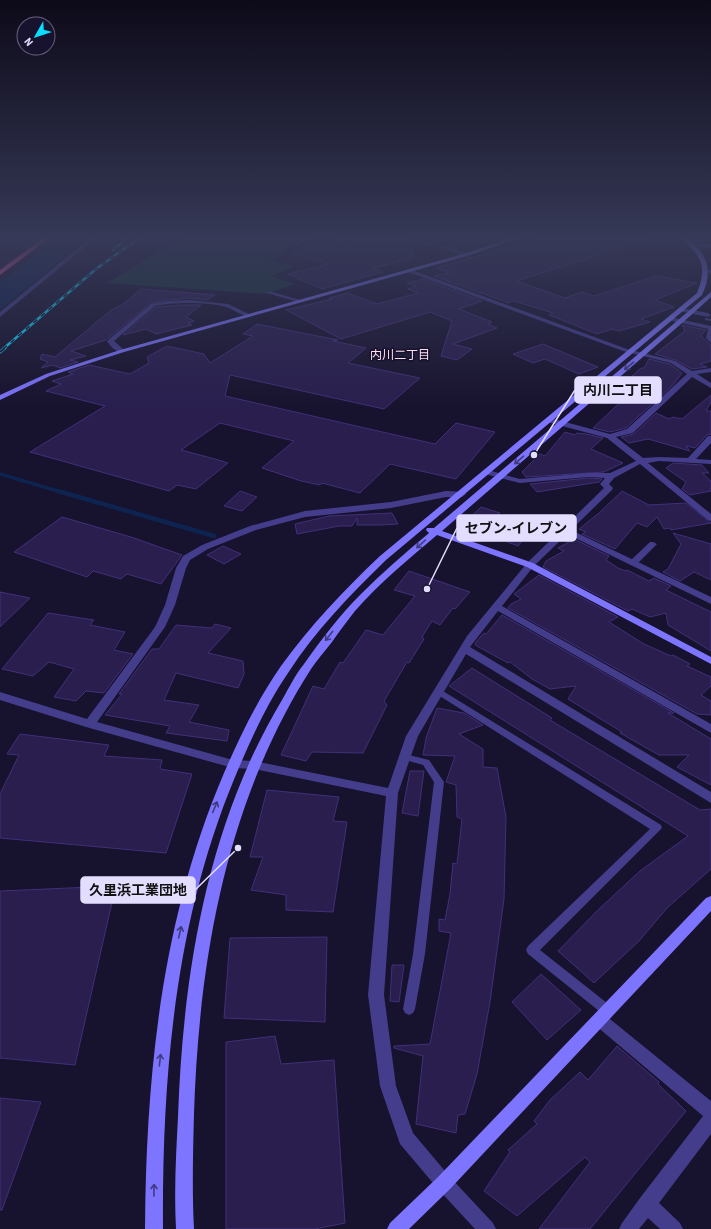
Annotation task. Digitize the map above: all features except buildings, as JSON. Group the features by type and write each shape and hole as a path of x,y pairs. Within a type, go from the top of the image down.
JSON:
{"street":[{"path":"0,315 24,295"},
{"path":"0,398 48,375 122,351 319,295"},
{"path":"477,295 637,353 673,362 711,386"},
{"path":"681,315 698,295"},
{"path":"184,1229 185,1102 190,1032 201,954 214,887 231,822 254,765 277,716 329,635 352,608 435,531 562,423 637,353 681,315 709,295"},
{"path":"122,351 115,347 110,341 153,305 160,302 170,301 227,306 248,315"},
{"path":"681,315 709,317 711,328 708,338 711,341"},
{"path":"681,315 711,328"},
{"path":"154,1229 155,1139 160,1063 175,952 199,854 213,813 259,711 294,658 316,629 353,586 383,558 550,420 637,353"},
{"path":"610,436 630,431 692,373 711,370"},
{"path":"550,420 610,436 711,518"},
{"path":"690,461 711,438"},
{"path":"487,1229 444,1183 406,1138 388,1086 376,995 392,793 412,736 464,648 530,565 609,488 604,484 611,476 641,461 659,459 710,464"},
{"path":"488,472 520,481 588,475 611,476"},
{"path":"90,724 160,627 170,605 181,568 186,558 206,547 247,530 305,514 391,505 446,494 462,494"},
{"path":"421,526 530,565 711,661"},
{"path":"565,530 711,601"},
{"path":"497,606 711,729"},
{"path":"464,648 711,798"},
{"path":"0,696 90,724 234,764 254,765 392,793"},
{"path":"396,1229 444,1183 711,902"},
{"path":"604,1015 711,1112"},
{"path":"628,1229 711,1120"},
{"path":"646,1204 674,1229"}],"lane":[{"path":"280,295 298,301"},
{"path":"633,563 653,544"},
{"path":"438,691 657,828 532,950 604,1015"},
{"path":"405,757 426,762 439,782 419,954 410,1009"}],"water":[{"path":"0,295 18,295 0,310"}],"waterway":[{"path":"0,474 61,492"},
{"path":"58,491 214,536"}],"railway":[{"path":"3,349 65,295"},
{"path":"0,352 5,348"}],"place":[{"name":"内川二丁目","path":"534,455"},
{"name":"セブン-イレブン","path":"427,589"},
{"name":"久里浜工業団地","path":"238,848"}],"district":[{"name":"内川二丁目","path":"400,355"}]}
